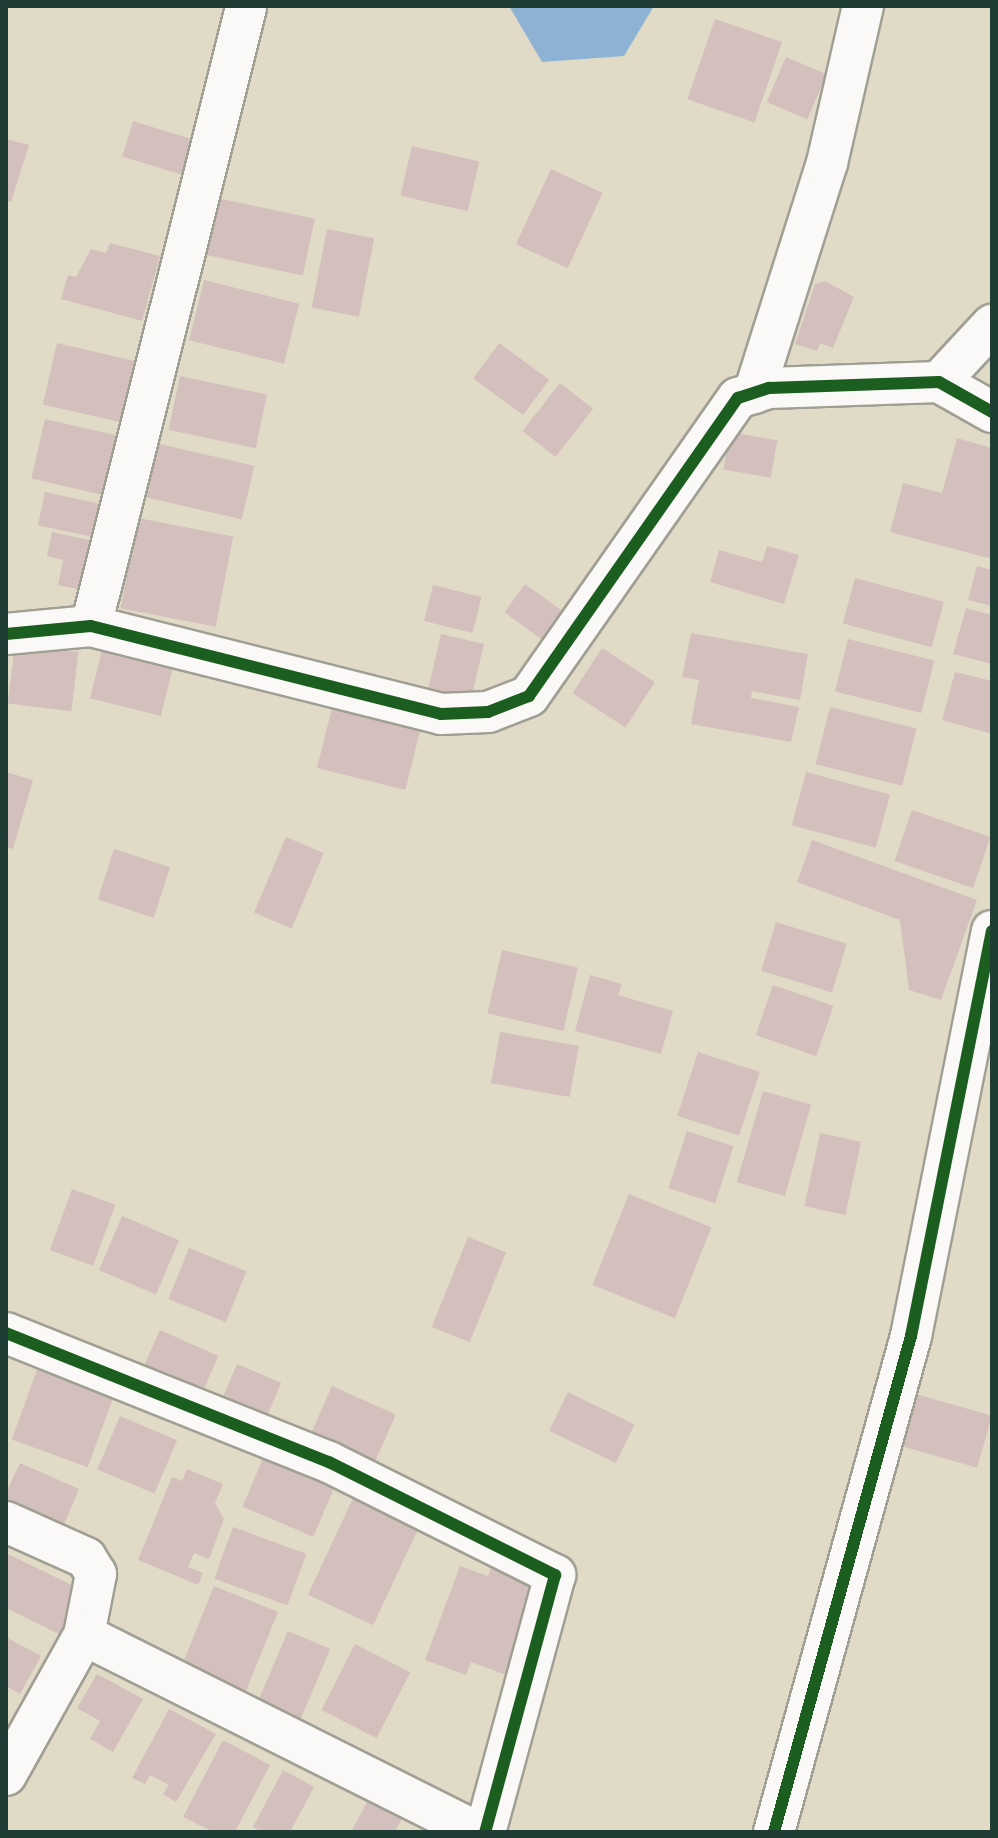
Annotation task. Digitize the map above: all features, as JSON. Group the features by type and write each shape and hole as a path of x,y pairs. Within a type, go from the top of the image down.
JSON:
{"street":[{"path":"754,393 827,163 863,6"},
{"path":"91,626 246,8"},
{"path":"939,382 992,325"},
{"path":"6,634 91,626 441,714 488,712 529,696 738,398 754,393 939,382 992,412"},
{"path":"774,1832 911,1336 992,931"},
{"path":"6,1333 329,1462 555,1575 485,1832"},
{"path":"6,1522 86,1558 96,1574 84,1635 6,1775"},
{"path":"84,1635 477,1832"}],"water":[{"path":"509,6 654,6 624,56 542,62"}],"building":[{"path":"715,19 782,42 754,122 687,99"},
{"path":"786,57 827,74 807,119 767,102"},
{"path":"133,121 198,141 187,176 122,156"},
{"path":"6,139 29,145 11,202 6,201"},
{"path":"412,146 479,162 468,211 401,196"},
{"path":"551,169 603,193 568,268 516,244"},
{"path":"217,198 315,219 303,276 205,255"},
{"path":"327,229 374,238 359,317 312,308"},
{"path":"110,243 160,256 142,321 61,299 68,275 76,277 91,249 106,253"},
{"path":"204,280 299,304 284,364 189,340"},
{"path":"825,281 854,297 833,348 820,343 817,351 795,344 815,284"},
{"path":"57,343 147,364 132,425 43,404"},
{"path":"499,343 549,379 523,415 473,379"},
{"path":"180,376 267,395 256,448 169,430"},
{"path":"560,383 593,409 556,457 522,431"},
{"path":"45,419 132,439 118,498 31,478"},
{"path":"730,432 777,440 771,478 723,469"},
{"path":"957,438 992,448 992,559 890,532 903,483 942,493"},
{"path":"151,442 254,466 242,519 139,496"},
{"path":"45,492 112,506 104,539 38,525"},
{"path":"138,518 233,537 216,627 120,608"},
{"path":"52,532 98,542 87,591 58,585 63,560 47,556"},
{"path":"767,546 799,555 784,604 710,582 719,550 762,562"},
{"path":"977,566 992,570 992,606 968,600"},
{"path":"855,578 944,602 932,647 843,623"},
{"path":"525,584 574,620 554,648 504,612"},
{"path":"433,585 482,597 473,633 424,621"},
{"path":"966,608 992,615 992,664 953,654"},
{"path":"691,633 808,654 800,700 752,691 751,698 799,707 791,742 691,724 699,680 682,677"},
{"path":"441,634 484,644 471,698 428,689"},
{"path":"848,639 934,661 921,713 835,691"},
{"path":"104,642 175,660 161,716 90,698"},
{"path":"15,644 79,652 71,711 8,704"},
{"path":"602,648 655,682 625,728 573,693"},
{"path":"955,672 992,681 992,734 942,720"},
{"path":"334,700 422,722 405,790 317,768"},
{"path":"830,707 916,729 902,786 816,764"},
{"path":"6,772 33,780 13,849 6,847"},
{"path":"806,772 890,795 876,848 792,825"},
{"path":"912,810 990,837 973,888 894,861"},
{"path":"286,837 324,853 292,929 254,912"},
{"path":"812,840 977,900 941,1000 909,990 900,920 797,882"},
{"path":"114,849 170,867 154,918 98,899"},
{"path":"776,922 847,944 832,992 761,971"},
{"path":"502,950 578,968 563,1031 487,1013"},
{"path":"590,975 622,984 618,995 673,1011 661,1054 575,1031"},
{"path":"773,985 834,1006 816,1056 756,1035"},
{"path":"500,1032 579,1046 570,1097 491,1083"},
{"path":"698,1052 760,1072 739,1136 677,1116"},
{"path":"763,1091 811,1105 785,1196 737,1182"},
{"path":"687,1131 734,1146 715,1203 668,1188"},
{"path":"820,1133 861,1142 845,1215 804,1206"},
{"path":"72,1189 115,1205 93,1266 50,1250"},
{"path":"629,1194 712,1227 675,1318 592,1285"},
{"path":"122,1216 179,1240 156,1295 99,1270"},
{"path":"468,1237 506,1252 470,1342 432,1327"},
{"path":"189,1248 246,1271 226,1322 168,1299"},
{"path":"160,1330 218,1356 198,1403 139,1377"},
{"path":"237,1364 281,1383 263,1425 219,1406"},
{"path":"37,1370 113,1398 88,1467 12,1440"},
{"path":"332,1386 396,1414 370,1473 306,1444"},
{"path":"568,1392 635,1424 616,1463 549,1431"},
{"path":"916,1394 992,1416 977,1468 901,1446"},
{"path":"120,1416 177,1440 154,1494 97,1469"},
{"path":"264,1456 335,1486 313,1537 243,1507"},
{"path":"20,1463 79,1489 58,1539 6,1516 6,1493"},
{"path":"187,1469 223,1484 215,1503 224,1519 209,1559 194,1553 188,1567 203,1573 198,1585 138,1560 172,1477 182,1481"},
{"path":"354,1496 419,1526 373,1625 308,1595"},
{"path":"233,1527 306,1554 287,1605 214,1579"},
{"path":"6,1553 82,1590 59,1634 6,1608"},
{"path":"494,1559 552,1580 515,1678 471,1662 466,1675 425,1660 460,1566 488,1576"},
{"path":"214,1586 278,1612 245,1693 181,1667"},
{"path":"288,1631 330,1649 298,1726 255,1708"},
{"path":"6,1637 41,1656 20,1694 6,1686"},
{"path":"355,1644 410,1672 377,1738 321,1710"},
{"path":"97,1674 143,1699 113,1752 90,1739 100,1721 77,1708"},
{"path":"169,1709 216,1734 176,1802 163,1794 169,1785 150,1775 145,1784 132,1778"},
{"path":"223,1740 270,1765 235,1832 213,1832 183,1817"},
{"path":"283,1770 314,1787 290,1832 262,1832 253,1827"},
{"path":"368,1800 402,1819 395,1832 351,1832"}],"cycle path":[{"path":"6,634 91,626 441,714 488,712 529,696 738,398 769,388 939,382 992,412"},
{"path":"774,1832 911,1336 992,931"},
{"path":"6,1333 329,1462 555,1575 485,1832"}]}
